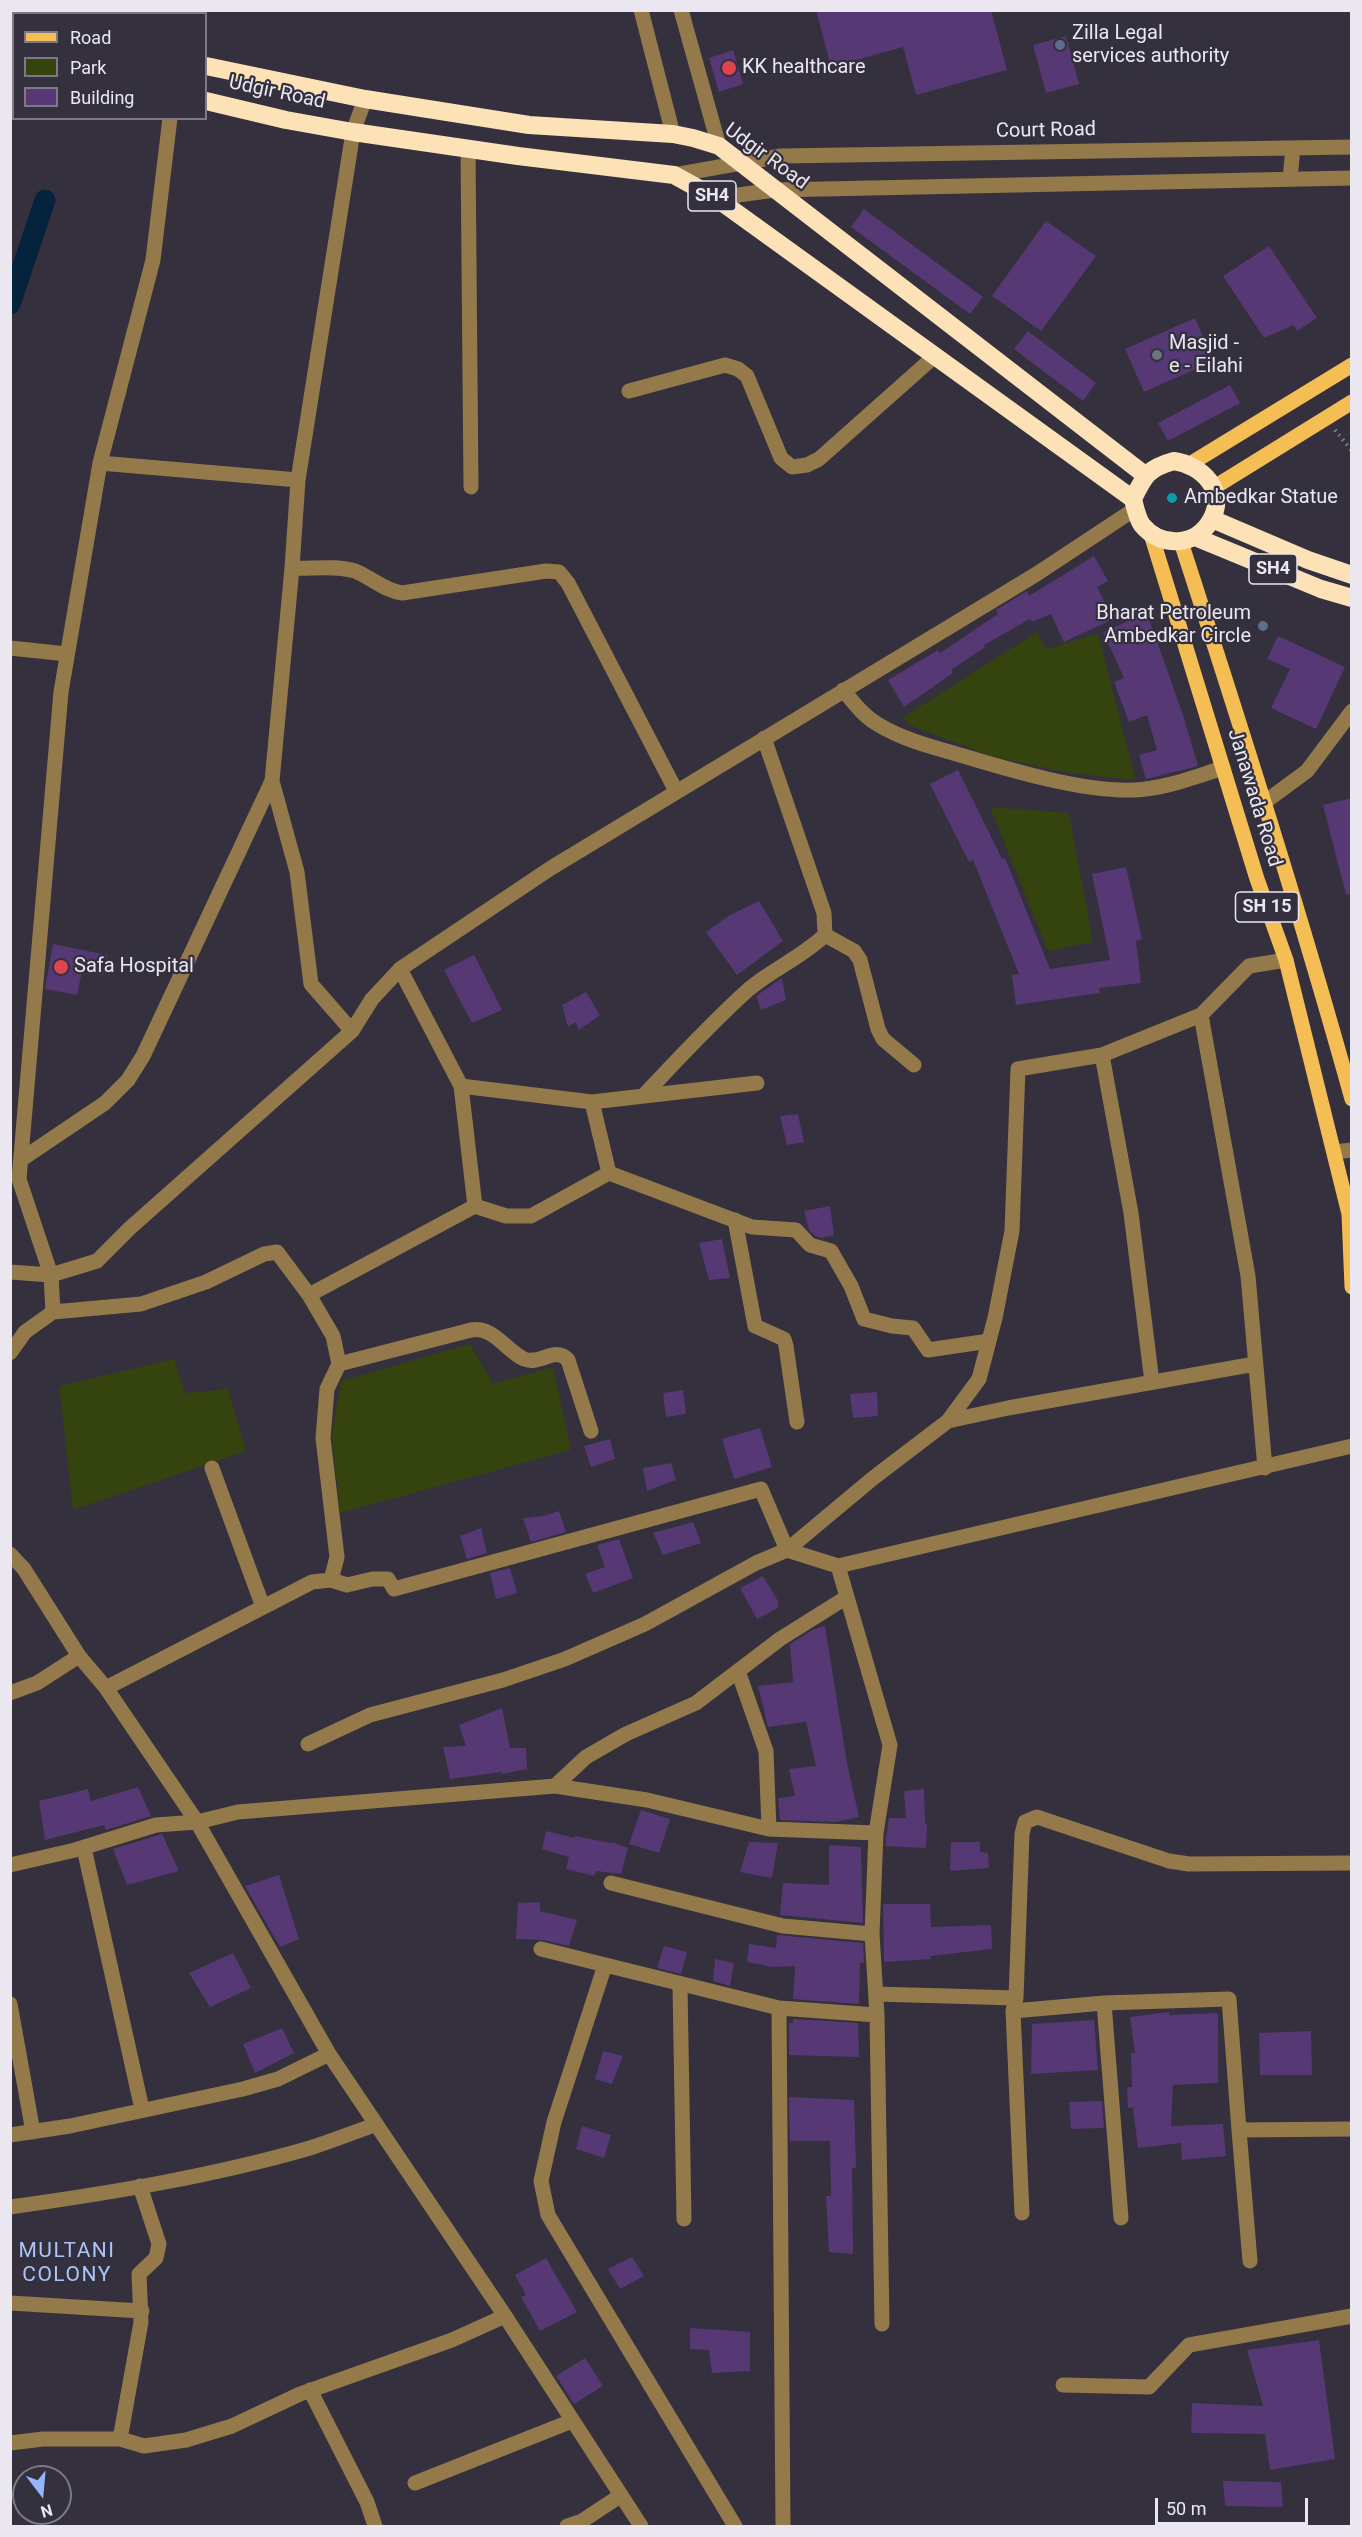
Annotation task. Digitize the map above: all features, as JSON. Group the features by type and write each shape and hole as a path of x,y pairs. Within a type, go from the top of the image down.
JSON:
{"highway":[{"name":"Udgir Road","path":"207,66 365,99 530,125 673,134 719,146 1144,475"},
{"name":"Udgir Road","path":"207,101 286,120 353,132 674,175 716,198 936,356 1134,504"},
{"path":"1174,461 1190,464 1204,473 1213,488 1216,504 1212,519 1188,539 1164,541 1151,534 1141,523 1134,504 1144,475 1158,465 1174,461"},
{"name":"SH4","path":"1212,519 1308,560 1352,575"},
{"name":"SH4","path":"1188,539 1321,589 1352,598"}],"main road":[{"path":"1190,464 1352,365"},
{"path":"1213,488 1352,402"},
{"name":"Janawada Road","path":"1151,534 1223,768 1286,960 1348,1214 1352,1287"},
{"name":"Janawada Road","path":"1188,539 1315,966 1352,1099"}],"street":[{"path":"641,10 673,134"},
{"path":"681,10 719,146"},
{"path":"22,1159 105,1103 128,1080 143,1056 272,781 298,480 353,132 365,99"},
{"path":"53,1312 51,1275 19,1179 61,692 100,463 153,260 170,120"},
{"name":"Court Road","path":"674,175 741,162 793,156 1352,147"},
{"path":"1290,180 1293,148"},
{"path":"468,149 471,487"},
{"path":"716,198 775,190 1352,178"},
{"path":"629,391 724,365 738,369 747,376 781,458 792,467 807,465 819,459 936,356"},
{"path":"100,463 298,480"},
{"path":"10,1272 51,1275 97,1261 130,1228 352,1031 372,999 400,969 551,868 1035,575 1134,504"},
{"path":"292,568 354,571 381,584 390,592 559,572 568,583 676,791"},
{"path":"10,648 67,654"},
{"path":"843,690 877,725 911,740 1022,773 1072,783 1133,790 1153,789 1223,768"},
{"path":"1265,802 1307,771 1352,711"},
{"path":"764,738 824,913 825,935"},
{"path":"272,781 297,872 311,984 352,1031"},
{"path":"825,935 854,951 860,960 878,1029 883,1039 914,1065"},
{"path":"644,1095 691,1045 751,988 825,935"},
{"path":"308,1744 370,1715 502,1680 565,1659 645,1624 756,1563 787,1550 872,1479 948,1420 979,1379 1012,1231 1018,1069 1102,1055 1201,1015 1249,966 1286,960"},
{"path":"400,969 461,1086 475,1206"},
{"path":"1201,1015 1248,1276 1265,1468"},
{"path":"1102,1055 1131,1213 1152,1382"},
{"path":"461,1086 592,1102 757,1083"},
{"path":"592,1102 609,1173"},
{"path":"1334,1152 1352,1150"},
{"path":"309,1295 475,1206 506,1216 531,1216 609,1173 752,1227 796,1230 810,1245 831,1251 851,1286 864,1319 913,1328 928,1350 989,1341"},
{"path":"735,1220 755,1326 784,1339 797,1422"},
{"path":"10,1353 25,1332 53,1312 141,1304 206,1282 264,1254 277,1252 309,1295 333,1336 339,1364 327,1389 323,1438 338,1557 332,1580"},
{"path":"339,1364 471,1330 486,1331 525,1360 556,1354 564,1355 568,1360 591,1431"},
{"path":"948,1420 1255,1364"},
{"path":"106,1688 312,1582 332,1580 347,1586 388,1579 394,1589 761,1489 787,1550 838,1566 1352,1446"},
{"path":"212,1468 263,1607"},
{"path":"10,1554 24,1569 79,1656 106,1688 197,1822 329,2054 641,2526"},
{"path":"838,1566 890,1745 876,1833 872,1934 877,2015 882,2324"},
{"path":"555,1786 586,1757 626,1734 696,1703 780,1639 847,1597"},
{"path":"10,1693 37,1683 79,1656"},
{"path":"738,1671 766,1751 769,1829"},
{"path":"10,1865 84,1848 156,1825 197,1822 238,1812 555,1786 647,1800 769,1829 876,1833"},
{"path":"1022,2213 1014,2004 1024,1822 1037,1817 1169,1861 1190,1864 1352,1863"},
{"path":"84,1848 142,2109"},
{"path":"610,1883 783,1926 872,1934"},
{"path":"541,1949 779,2008 877,2015"},
{"path":"605,1965 554,2122 541,2181 548,2215 735,2526"},
{"path":"680,1985 684,2219"},
{"path":"876,1994 1014,2004 1229,1999 1250,2261"},
{"path":"1104,2003 1121,2218"},
{"path":"10,2004 33,2132"},
{"path":"779,2008 783,2526"},
{"path":"10,2135 243,2089 278,2079 329,2054"},
{"path":"10,2207 100,2194 311,2148 375,2125"},
{"path":"1239,2130 1352,2129"},
{"path":"120,2439 142,2311 139,2274 156,2258 159,2244 140,2186"},
{"path":"10,2303 142,2311"},
{"path":"10,2443 43,2439 120,2439 144,2446 186,2440 232,2426 310,2390 452,2340 504,2316"},
{"path":"1063,2385 1149,2387 1189,2345 1352,2316"},
{"path":"310,2390 367,2502 375,2526"},
{"path":"415,2483 572,2421"},
{"path":"567,2526 582,2521 620,2496"}],"path":[{"path":"1326,418 1352,451"}],"green space":[{"path":"1037,632 1046,649 1098,634 1135,777 1132,780 1070,773 990,756 910,725 902,718"},
{"path":"990,807 1069,813 1093,942 1048,951"},
{"path":"470,1344 493,1384 553,1367 571,1450 340,1513 332,1437 341,1381"},
{"path":"174,1359 185,1393 228,1389 246,1451 73,1510 59,1386"}],"building":[{"path":"816,10 991,10 1007,70 916,95 903,47 831,67"},
{"path":"1066,36 1079,84 1046,93 1033,45"},
{"path":"733,50 743,84 719,92 709,58"},
{"path":"864,209 983,297 970,314 851,227"},
{"path":"1046,221 1096,256 1041,331 992,296"},
{"path":"1269,246 1317,318 1297,331 1294,325 1264,338 1223,276"},
{"path":"1195,318 1214,361 1144,392 1125,349"},
{"path":"1028,331 1096,383 1083,401 1014,349"},
{"path":"1230,385 1240,403 1168,441 1158,423"},
{"path":"1094,556 1108,581 1097,587 1113,619 1064,642 1051,614 1032,622 1030,619 984,645 985,647 951,670 953,673 904,707 888,680 938,650 940,653 998,614 996,610 1027,591 1029,596"},
{"path":"1147,613 1183,715 1198,766 1146,779 1139,755 1157,750 1147,715 1129,722 1114,682 1124,678 1103,632"},
{"path":"1278,636 1345,667 1316,729 1271,708 1290,669 1267,659"},
{"path":"958,770 1002,859 1005,858 1050,969 1110,960 1092,874 1126,867 1142,939 1136,941 1141,983 1099,988 1100,993 1016,1005 1012,975 1019,974 973,860 969,862 930,784"},
{"path":"1352,798 1352,894 1346,895 1323,805"},
{"path":"759,901 783,941 737,975 706,932 730,915"},
{"path":"53,944 107,955 103,975 82,971 77,995 45,989"},
{"path":"474,955 502,1010 472,1023 444,970"},
{"path":"782,978 786,1000 761,1010 756,996"},
{"path":"586,992 600,1015 579,1030 576,1022 568,1027 562,1005"},
{"path":"798,1114 804,1142 787,1145 780,1116"},
{"path":"830,1206 834,1235 822,1238 815,1236 809,1230 804,1211"},
{"path":"722,1239 730,1278 709,1280 699,1243"},
{"path":"683,1390 686,1414 666,1417 663,1393"},
{"path":"877,1392 878,1416 853,1418 850,1394"},
{"path":"760,1428 772,1467 734,1479 722,1439"},
{"path":"610,1439 615,1459 591,1467 584,1446"},
{"path":"671,1463 676,1480 647,1491 643,1468"},
{"path":"559,1511 566,1532 531,1542 523,1518 543,1516"},
{"path":"693,1522 701,1543 663,1555 653,1533"},
{"path":"481,1528 487,1553 467,1559 460,1536"},
{"path":"619,1539 633,1578 593,1593 585,1574 605,1567 597,1545"},
{"path":"510,1568 517,1593 496,1599 490,1573"},
{"path":"763,1576 778,1601 778,1608 757,1619 740,1588"},
{"path":"825,1626 847,1763 859,1817 836,1822 780,1820 778,1798 795,1796 789,1769 816,1766 806,1722 768,1727 758,1686 793,1682 790,1644 814,1629"},
{"path":"502,1708 510,1748 526,1748 527,1769 450,1779 443,1747 466,1746 459,1725"},
{"path":"138,1787 151,1816 106,1830 104,1825 45,1840 39,1801 88,1789 91,1801"},
{"path":"924,1789 925,1824 927,1824 926,1848 885,1846 889,1818 906,1818 904,1791"},
{"path":"641,1810 670,1819 659,1853 629,1844"},
{"path":"546,1831 575,1838 575,1836 612,1842 628,1848 621,1874 596,1871 594,1876 566,1869 569,1857 542,1849"},
{"path":"162,1834 179,1871 127,1885 113,1849"},
{"path":"749,1842 778,1843 772,1878 740,1872"},
{"path":"951,1842 980,1842 980,1852 988,1853 989,1868 950,1871"},
{"path":"829,1845 861,1847 863,1923 780,1915 783,1883 829,1885"},
{"path":"279,1875 299,1939 280,1947 245,1886"},
{"path":"540,1902 540,1911 577,1920 569,1946 543,1940 516,1939 518,1903"},
{"path":"883,1904 930,1904 931,1927 991,1925 992,1949 930,1956 931,1959 884,1962"},
{"path":"777,1935 863,1943 864,1963 860,1963 859,2004 793,1999 795,1966 772,1967 747,1962 749,1944 776,1948"},
{"path":"664,1946 687,1952 681,1974 657,1968"},
{"path":"233,1953 251,1988 210,2007 189,1973"},
{"path":"715,1959 734,1963 730,1986 713,1981"},
{"path":"1169,2012 1169,2015 1218,2013 1218,2083 1173,2085 1171,2126 1223,2124 1226,2156 1182,2160 1181,2143 1138,2148 1133,2107 1128,2108 1127,2087 1132,2087 1131,2053 1135,2053 1130,2017"},
{"path":"793,2019 858,2023 859,2057 789,2055 789,2023 793,2023"},
{"path":"1094,2020 1098,2070 1031,2074 1032,2024"},
{"path":"282,2028 294,2053 255,2073 243,2044"},
{"path":"1311,2031 1312,2075 1260,2075 1259,2033"},
{"path":"603,2051 623,2056 612,2084 595,2079"},
{"path":"789,2097 854,2100 856,2168 852,2168 853,2254 829,2252 826,2196 831,2196 830,2141 790,2141"},
{"path":"1102,2101 1104,2128 1071,2129 1069,2102"},
{"path":"582,2126 611,2135 604,2158 576,2149"},
{"path":"632,2257 644,2276 620,2289 608,2269"},
{"path":"546,2258 577,2312 540,2331 521,2297 526,2295 515,2275"},
{"path":"690,2328 750,2332 750,2371 712,2373 709,2350 690,2349"},
{"path":"1319,2340 1335,2459 1270,2470 1265,2434 1191,2433 1192,2403 1263,2406 1247,2350"},
{"path":"585,2358 603,2386 574,2404 556,2376"},
{"path":"1223,2481 1281,2482 1283,2507 1225,2506"}],"waterway":[{"path":"10,304 45,200"}],"place":[{"name":"Zilla Legal services authority","path":"1060,45"},
{"name":"KK healthcare","path":"729,68"},
{"name":"Masjid - e - Eilahi","path":"1157,355"},
{"name":"Ambedkar Statue","path":"1172,498"},
{"name":"Bharat Petroleum Ambedkar Circle","path":"1263,626"},
{"name":"Safa Hospital","path":"61,967"}],"district":[{"name":"MULTANI COLONY","path":"67,2264"}]}
